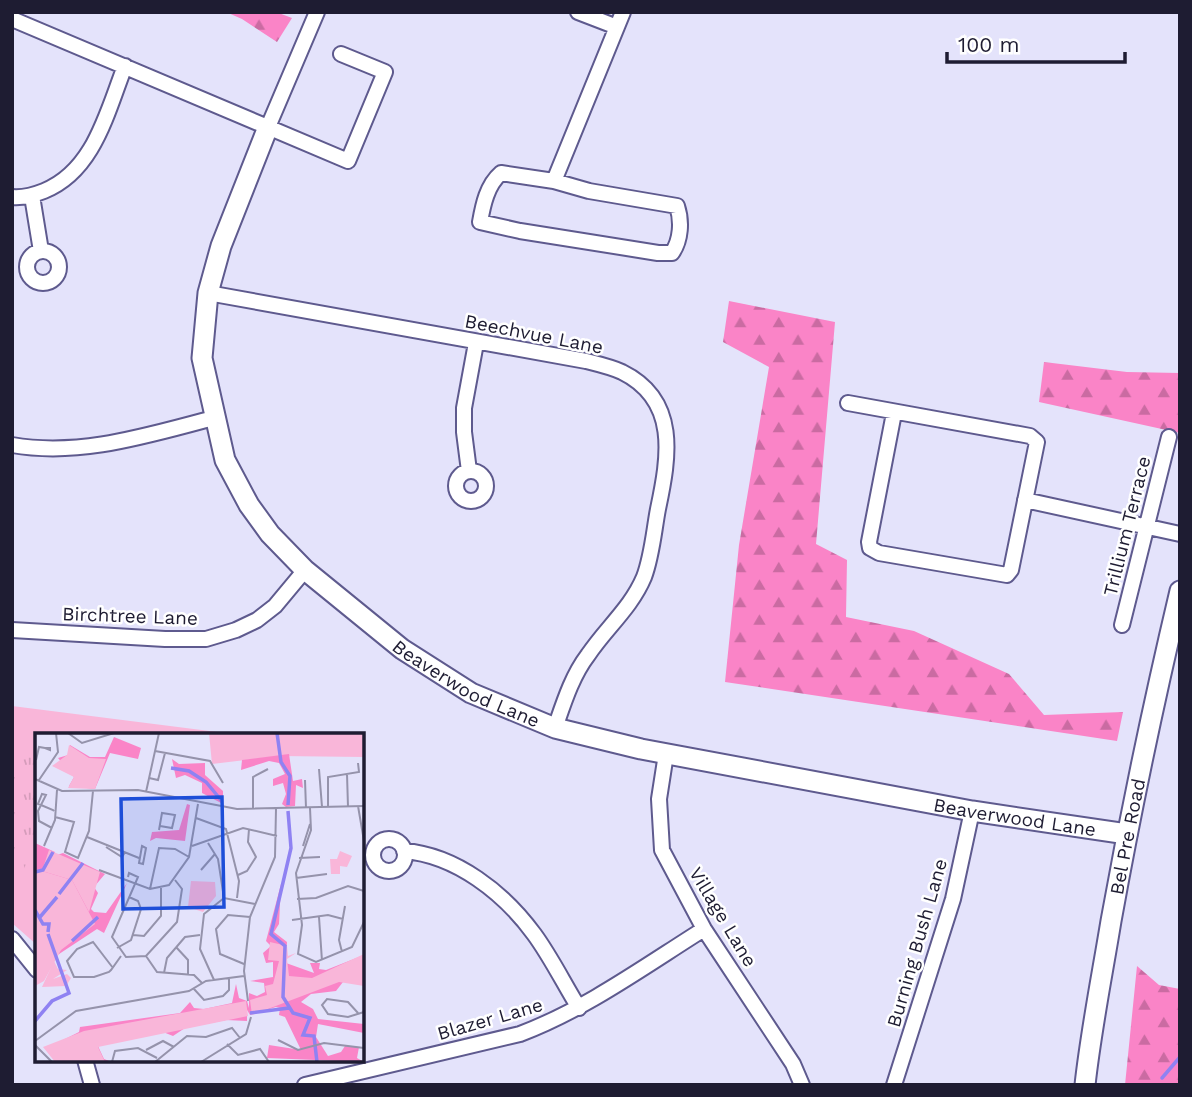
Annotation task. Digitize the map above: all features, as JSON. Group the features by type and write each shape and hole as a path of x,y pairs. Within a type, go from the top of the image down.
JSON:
{"street":[{"name":"Beaverwood Lane","path":"317,12 221,246 208,293 202,358 225,460 249,505 270,534 305,570 402,649 471,693 555,728 666,754 972,811 1127,834"},
{"path":"578,12 617,27"},
{"path":"554,181 624,12"},
{"path":"12,19 348,161 385,72 341,54"},
{"path":"12,197 32,195 61,184 82,163 98,135 125,66"},
{"path":"501,173 554,181 589,191 631,196 677,206 681,217 677,246 672,253 658,253 480,222 484,203 494,180 501,173"},
{"path":"32,195 41,251"},
{"name":"Beechvue Lane","path":"208,293 586,361 620,371 637,381 656,402 665,420 668,444 645,576 626,610 587,655 567,692 555,728"},
{"path":"469,471 464,408 476,342"},
{"path":"848,403 1030,436 1037,442 1011,570 1007,575 879,553 870,548 894,413"},
{"path":"12,445 76,449 97,447 214,418"},
{"name":"Trillium Terrace","path":"1122,625 1169,437"},
{"path":"1025,500 1180,534"},
{"name":"Birchtree Lane","path":"12,629 205,639 236,630 257,620 275,606 305,570"},
{"name":"Bel Pre Road","path":"1085,1085 1090,1036 1127,834 1180,591"},
{"name":"Village Lane","path":"666,754 659,799 662,850 704,929 793,1064 802,1085"},
{"name":"Burning Bush Lane","path":"894,1085 953,899 972,811"},
{"path":"404,851 419,852 454,865 506,901 534,934 579,1008"},
{"name":"Blazer Lane","path":"305,1085 520,1034 550,1023 579,1008 704,929"},
{"path":"12,939 35,968"},
{"path":"86,1062 92,1085"}],"green space":[{"path":"226,12 276,12 292,18 277,42"},
{"path":"729,301 835,322 816,544 847,560 846,617 914,631 1009,674 1044,715 1123,712 1117,741 725,682 739,545 769,367 723,342"},
{"path":"1044,362 1127,372 1180,373 1180,433 1039,402"},
{"path":"12,706 225,733 35,733 35,943 12,923"},
{"path":"12,748 35,756 35,839 22,875 12,872"},
{"path":"1137,966 1159,985 1180,989 1180,1085 1125,1085"}],"waterway":[{"path":"1162,1078 1180,1057"}]}
